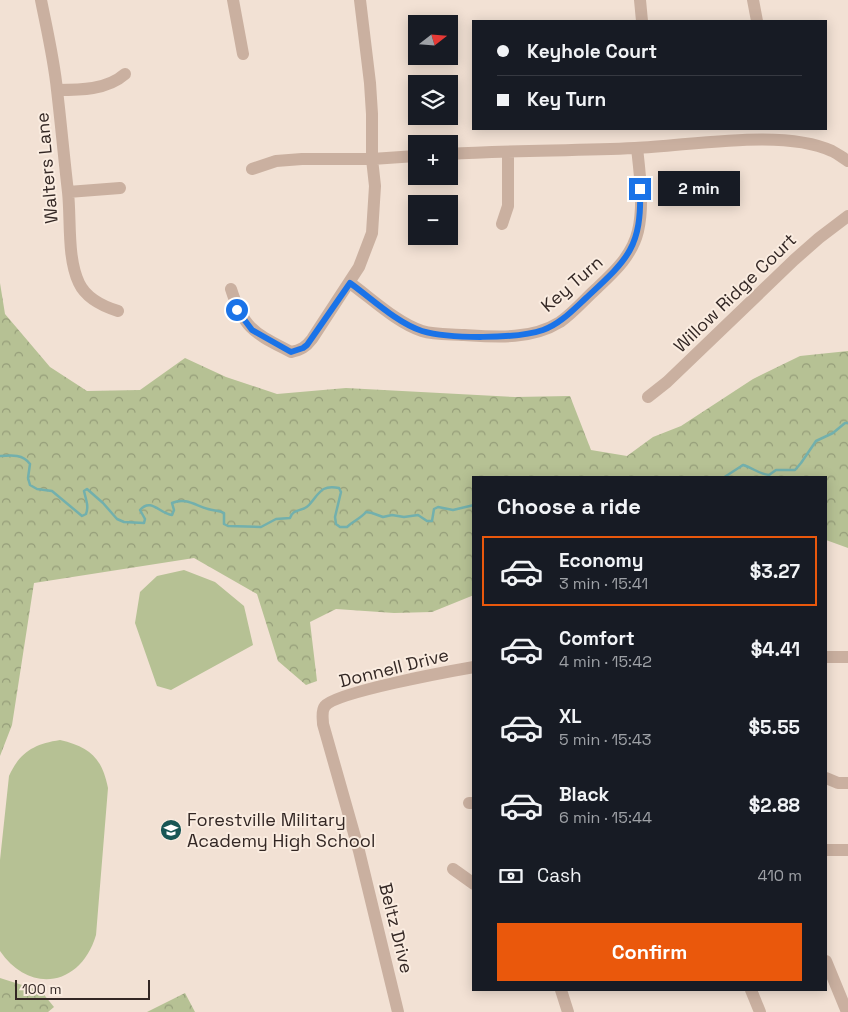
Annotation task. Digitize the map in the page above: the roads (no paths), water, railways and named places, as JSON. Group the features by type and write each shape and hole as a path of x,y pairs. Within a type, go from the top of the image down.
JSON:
{"street":[{"name":"Walters Lane","path":"41,0 57,90 68,192 72,254 78,283 92,299 118,311"},
{"path":"233,0 243,54"},
{"path":"230,289 237,310 252,330 291,352 307,345 360,267 372,233 375,186 372,159 370,83 360,0"},
{"path":"640,0 642,20"},
{"path":"753,0 757,20"},
{"path":"57,90 76,90 108,84 117,81 124,74"},
{"path":"458,154 637,148 699,143 782,140 818,146 832,151 848,162"},
{"name":"Key Turn","path":"350,283 399,319 422,331 503,336 533,333 546,329 561,321 607,279 631,250 641,213 637,148"},
{"path":"502,224 508,206 508,152"},
{"path":"252,169 276,161 302,158 372,159 408,157"},
{"path":"68,192 120,188"},
{"name":"Willow Ridge Court","path":"648,397 667,382 794,260 848,216"},
{"path":"827,657 848,657"},
{"name":"Donnell Drive","path":"360,852 323,724 323,708 326,704 339,698 431,674 472,667"},
{"path":"827,778 848,783"},
{"path":"827,850 848,850"},
{"name":"Beltz Drive","path":"360,852 398,1012"},
{"path":"453,869 472,883"},
{"path":"827,963 847,1012"},
{"path":"561,991 568,1012"},
{"path":"751,991 760,1012"}],"waterway":[{"path":"726,476 743,465 769,475 776,470 795,470 816,441 848,423"},
{"path":"0,456 13,455 24,458 30,464 28,478 30,485 37,489 52,491 82,516 87,511 84,491 87,489 117,519 124,522 144,523 145,519 140,510 148,505 172,515 174,510 172,503 182,501 224,513 224,524 228,526 261,527 276,519 290,518 293,513 307,507 321,491 328,487 339,488 341,492 335,517 336,524 340,527 347,527 366,512 383,517 418,515 427,521 432,521 434,509 438,507 453,510 472,505"}],"place":[{"name":"Forestville Military Academy High School","path":"171,830"}]}
